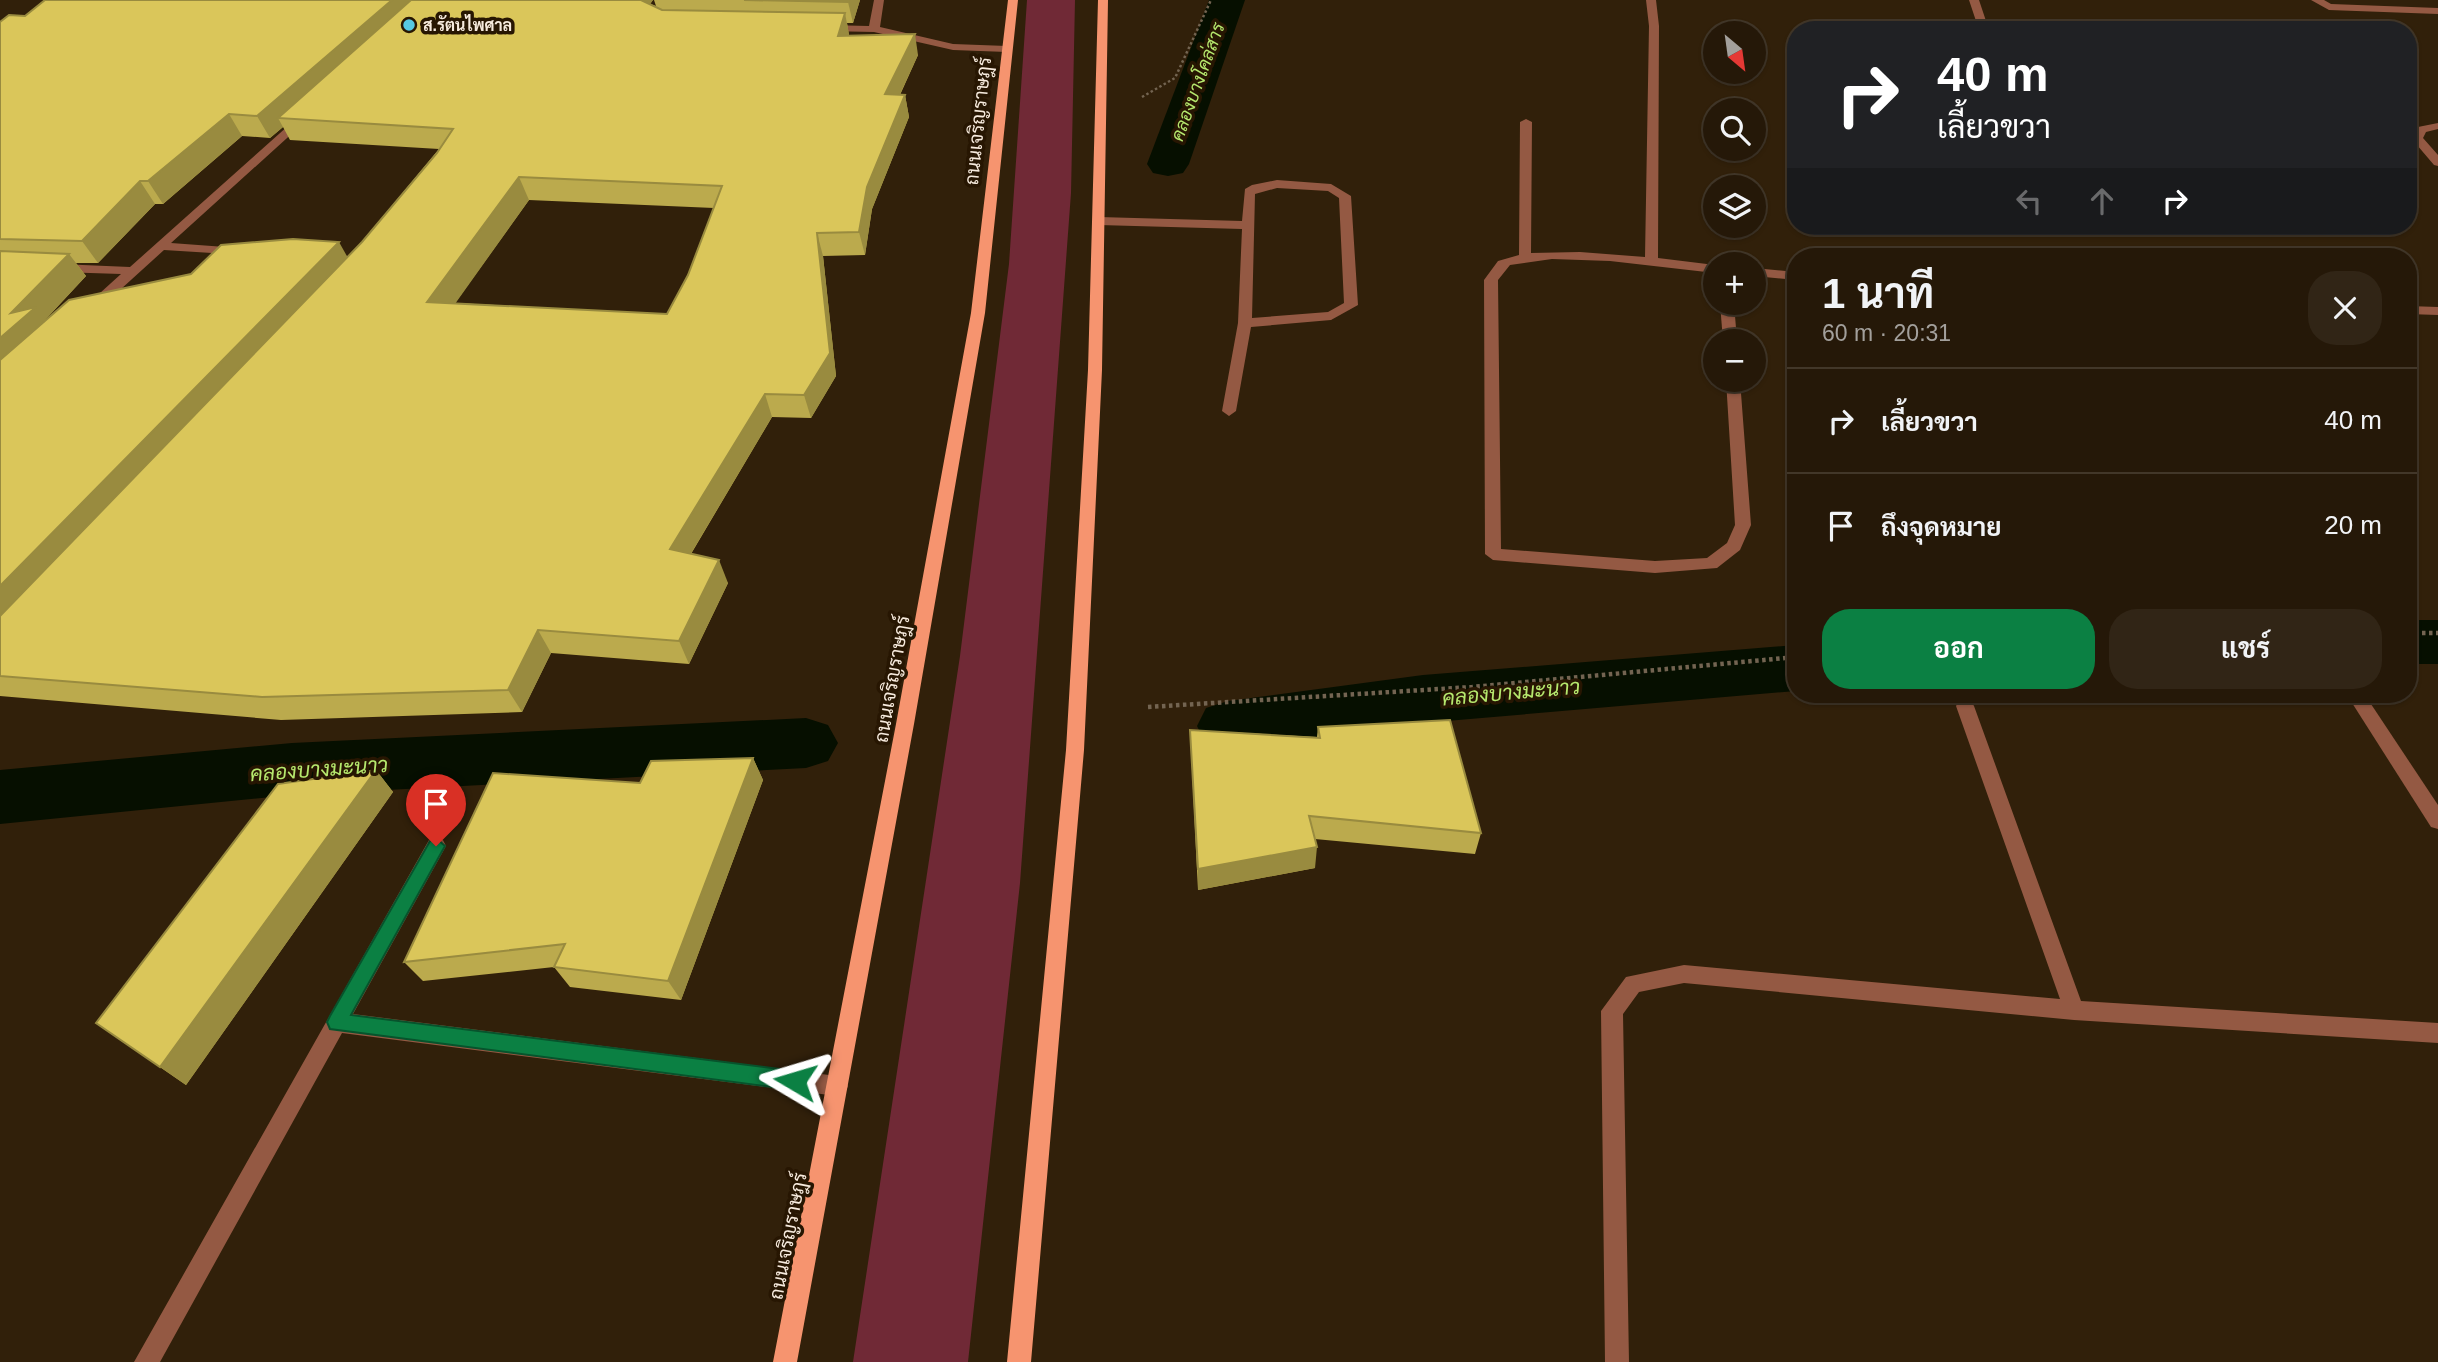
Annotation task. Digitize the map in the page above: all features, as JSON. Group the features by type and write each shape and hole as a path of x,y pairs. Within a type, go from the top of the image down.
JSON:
{"main road":[{"name":"ถนนเจริญราษฎร์","path":"785,1362 978,313 1013,0"},
{"path":"1019,1362 1075,750 1095,370 1103,0"}],"street":[{"path":"874,29 879,0"},
{"path":"1651,0 1654,26 1651,263"},
{"path":"1974,0 1981,21"},
{"path":"2316,0 2329,7 2438,11"},
{"path":"818,27 874,29 953,47 1007,49"},
{"path":"82,317 312,110"},
{"path":"1525,257 1526,122"},
{"path":"2417,134 2422,129 2438,126"},
{"path":"2417,142 2438,162"},
{"path":"1229,411 1245,323 1249,192 1255,187 1331,188 1345,196 1351,305 1331,316 1245,323"},
{"path":"1099,221 1247,225"},
{"path":"159,246 256,253"},
{"path":"1703,268 1548,255 1506,261 1495,269 1491,280 1493,554 1655,567 1711,564 1734,546 1743,525 1733,392"},
{"path":"40,268 134,271"},
{"path":"1766,273 1787,275"},
{"path":"2417,310 2438,311"},
{"path":"2361,703 2438,821"},
{"path":"1965,706 2074,1010"},
{"path":"145,1362 436,846"},
{"path":"1617,1362 1612,1011 1633,984 1684,974 2074,1010 2438,1033"},
{"path":"337,1022 837,1086"}],"path":[{"path":"1142,97 1175,78 1212,0"},
{"path":"2417,633 2438,633"},
{"path":"1148,707 1262,702 1630,674 1787,658"}],"shaded area":[{"path":"1027,0 1075,0 1071,193 1020,883 968,1362 853,1362 960,656 1009,264"}],"building":[{"path":"45,0 392,0 257,116 229,114 148,181 140,181 82,241 0,239 0,22 9,15 25,16"},
{"path":"411,0 641,0 662,10 845,13 838,36 915,34 885,94 905,95 867,187 859,232 817,233 830,353 804,395 765,394 670,549 719,560 679,641 538,630 508,690 262,697 0,676 0,616 362,242 437,153 453,129 278,118","holes":["519,177 722,186 688,275 667,314 427,302"]},
{"path":"744,0 849,0 848,2"},
{"path":"293,239 339,242 0,586 0,360 69,300 191,274 221,245"},
{"path":"0,251 69,254 11,313 36,307 0,338"},
{"path":"1450,720 1481,833 1309,816 1317,847 1198,869 1190,730 1320,738 1318,727"},
{"path":"753,758 668,981 554,967 565,944 404,962 493,773 640,783 651,761"},
{"path":"376,770 160,1067 96,1023 278,784"}],"waterway":[{"name":"คลองบางโคล่สาร","path":"1168,164 1227,0"},
{"name":"คลองบางมะนาว","path":"2417,642 2438,642"},
{"name":"คลองบางมะนาว","path":"1228,726 1423,699 1787,669"},
{"name":"คลองบางมะนาว","path":"0,797 292,769 806,743"}],"place":[{"name":"ส.รัตนไพศาล","path":"409,25"}],"route":[{"path":"436,846 337,1022 795,1081"}]}
